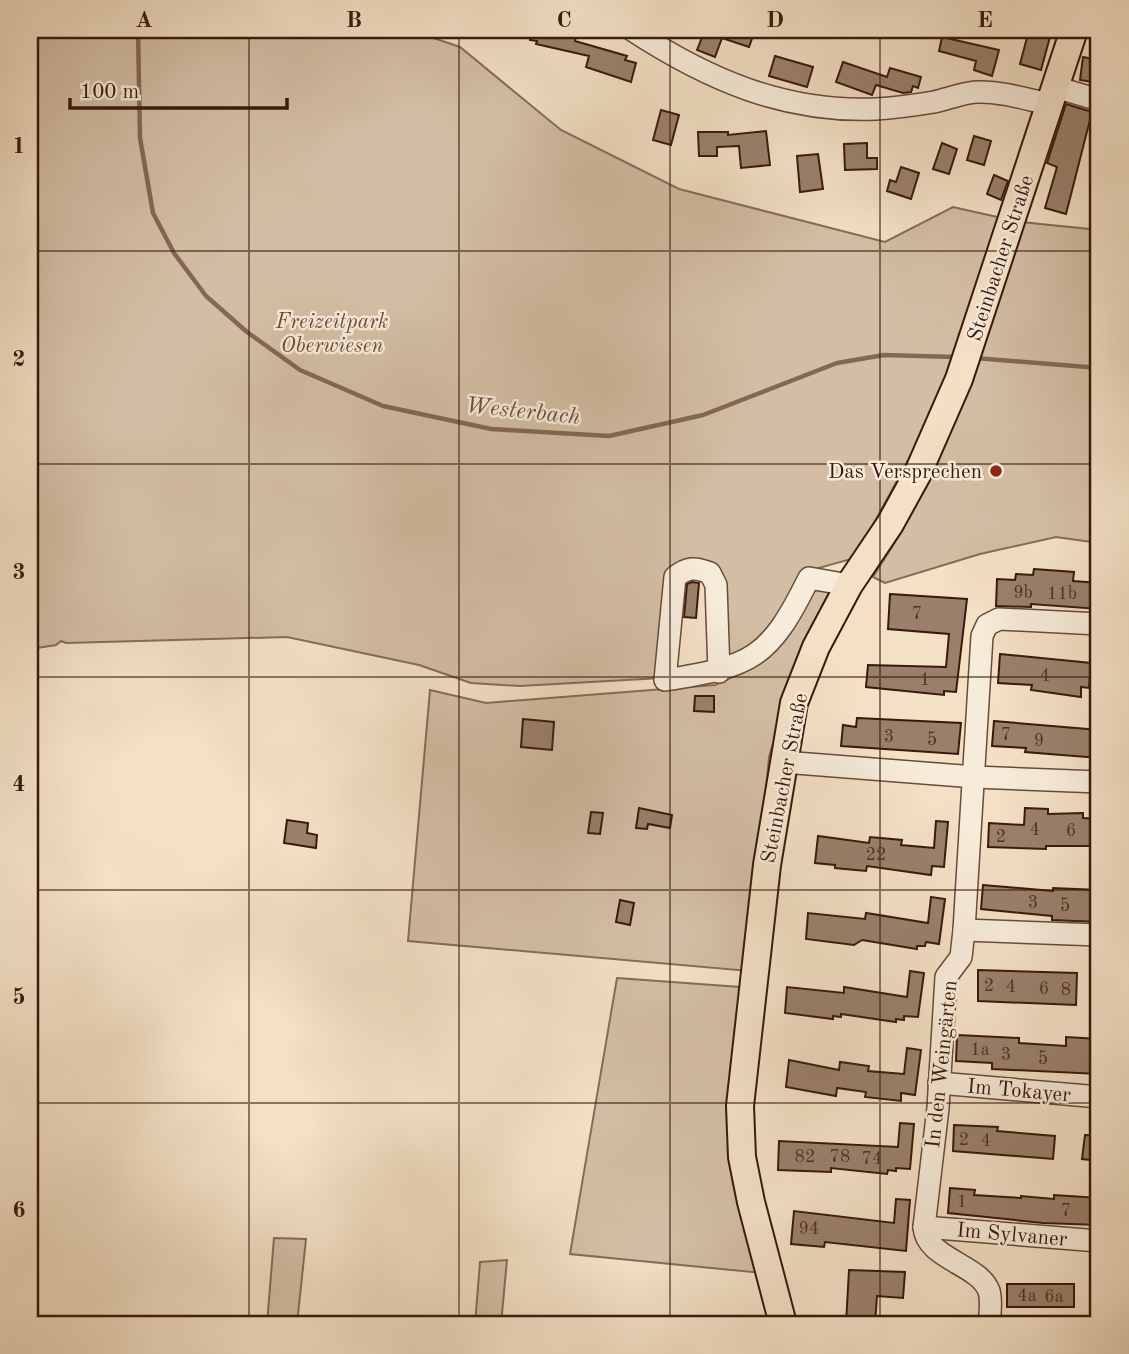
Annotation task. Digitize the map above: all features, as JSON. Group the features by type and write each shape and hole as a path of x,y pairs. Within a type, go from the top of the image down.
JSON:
{"main road":[{"name":"Steinbacher Straße","path":"783,1324 742,1157 740,1106 767,865 794,703 816,647 849,585 890,524 917,475 967,358 1074,30"}],"street":[{"path":"632,30 723,83 769,97 804,103 875,109 936,102 973,92 1099,100"},
{"path":"719,672 716,585 709,573 696,568 685,569 675,577 665,680 719,672 770,644 786,624 809,578 849,585"},
{"name":"In den Weingärten","path":"924,1227 939,1083 946,977 961,957 964,930 982,636 987,625 999,619 1099,624"},
{"path":"783,762 975,777 1099,782"},
{"path":"964,930 1099,935"},
{"name":"Im Tokayer","path":"939,1083 1099,1097"},
{"path":"924,1227 928,1240 986,1285 991,1304 989,1324"},
{"name":"Im Sylvaner","path":"924,1227 1099,1241"}],"green space":[{"name":"Freizeitpark Oberwiesen","path":"30,30 410,30 460,47 561,130 679,189 885,242 953,207 1002,218 948,387 855,558 804,572 760,647 726,656 723,584 679,563 661,678 520,686 471,683 419,665 287,637 61,641 56,645 30,649"},
{"path":"1021,222 1099,230 1099,543 1056,537 980,554 885,583 873,577 902,531 946,442"},
{"path":"823,584 834,594 789,692 769,757 749,971 408,941 430,690 486,703 715,685 747,670 812,586"},
{"path":"617,978 740,987 762,1273 570,1254"},
{"path":"274,1238 306,1239 297,1324 267,1324"},
{"path":"507,1260 501,1324 475,1324 480,1262"}],"building":[{"path":"532,30 577,32 575,41 627,56 625,60 636,63 631,82 586,67 589,56 536,44 537,41 530,40"},
{"path":"705,30 755,30 749,47 722,38 715,57 697,50"},
{"path":"1029,30 1051,33 1041,70 1020,64"},
{"path":"942,37 999,50 992,76 974,70 976,61 939,51"},
{"path":"775,56 813,67 807,87 769,76"},
{"path":"1083,57 1099,60 1099,83 1080,80"},
{"path":"843,62 887,77 890,68 921,77 918,88 913,86 911,92 903,93 876,85 872,95 836,82"},
{"path":"1066,104 1092,112 1066,214 1045,208 1057,167 1047,163"},
{"path":"661,110 679,115 671,145 653,140"},
{"path":"766,131 770,165 741,168 739,146 717,147 717,156 699,156 698,132 728,132 728,135"},
{"path":"974,136 991,141 984,165 967,160"},
{"path":"867,143 867,158 877,158 877,169 845,170 844,144"},
{"path":"942,143 957,149 949,174 933,169"},
{"path":"818,154 823,189 800,192 797,156"},
{"path":"901,167 919,173 911,199 887,191 890,180 896,182"},
{"path":"994,175 1008,181 1001,200 987,194"},
{"path":"1034,569 1074,572 1073,581 1099,583 1099,609 1031,604 1031,607 996,606 997,579 1015,580 1016,574 1033,575"},
{"path":"699,583 696,618 684,617 687,584"},
{"path":"890,594 967,599 956,692 944,691 944,695 866,687 868,665 946,667 949,634 888,629"},
{"path":"1000,654 1091,663 1089,688 1081,687 1081,697 1031,690 1032,685 998,683"},
{"path":"695,696 714,696 714,712 694,711"},
{"path":"857,718 961,723 958,754 841,746 843,725 856,727"},
{"path":"523,719 554,722 552,750 521,747"},
{"path":"994,721 1099,730 1099,758 1025,752 1026,748 992,746"},
{"path":"639,808 672,815 670,828 648,824 647,829 636,828"},
{"path":"1025,808 1048,809 1048,814 1083,813 1083,818 1099,819 1099,846 1046,846 1046,849 988,847 989,823 1024,825"},
{"path":"591,812 603,813 600,834 588,833"},
{"path":"287,820 308,823 307,833 317,835 316,848 284,843"},
{"path":"936,821 948,822 944,867 932,866 931,875 867,866 866,871 835,868 835,865 815,863 818,836 869,843 870,837 902,840 901,845 934,848"},
{"path":"983,885 1053,891 1053,888 1099,890 1099,922 1052,920 1052,916 981,909"},
{"path":"931,897 945,899 939,944 926,942 925,946 917,946 917,949 862,940 854,945 806,939 808,913 865,919 866,913 928,923"},
{"path":"620,900 634,903 630,925 616,922"},
{"path":"978,970 1077,973 1076,1005 978,1001"},
{"path":"910,971 924,973 918,1017 904,1016 904,1020 896,1019 896,1022 841,1014 841,1017 833,1016 833,1019 785,1013 787,987 844,993 844,987 907,997"},
{"path":"957,1035 1019,1038 1019,1043 1066,1046 1066,1037 1099,1039 1099,1074 992,1069 992,1063 956,1061"},
{"path":"907,1048 921,1050 915,1095 901,1093 901,1101 865,1097 866,1092 837,1088 836,1096 786,1087 789,1060 839,1070 840,1062 869,1066 868,1071 904,1074"},
{"path":"900,1123 914,1124 910,1169 896,1168 896,1171 888,1170 887,1174 831,1168 831,1172 778,1170 779,1141 898,1147"},
{"path":"954,1125 998,1127 997,1131 1055,1136 1053,1159 953,1151"},
{"path":"1085,1135 1099,1136 1099,1161 1082,1159"},
{"path":"950,1188 975,1190 974,1195 1099,1198 1099,1225 1043,1223 948,1213"},
{"path":"896,1199 910,1200 906,1251 825,1242 824,1247 791,1244 794,1211 894,1223"},
{"path":"849,1270 905,1272 903,1298 877,1296 875,1324 846,1324"},
{"path":"1007,1284 1074,1284 1074,1307 1007,1307"}],"waterway":[{"name":"Westerbach","path":"138,30 140,138 153,213 174,253 206,296 247,332 300,370 383,406 491,429 609,436 703,415 837,363 884,355 955,357"},
{"name":"Westerbach","path":"975,358 1099,368"}],"place":[{"name":"Das Versprechen","path":"996,471"}]}
